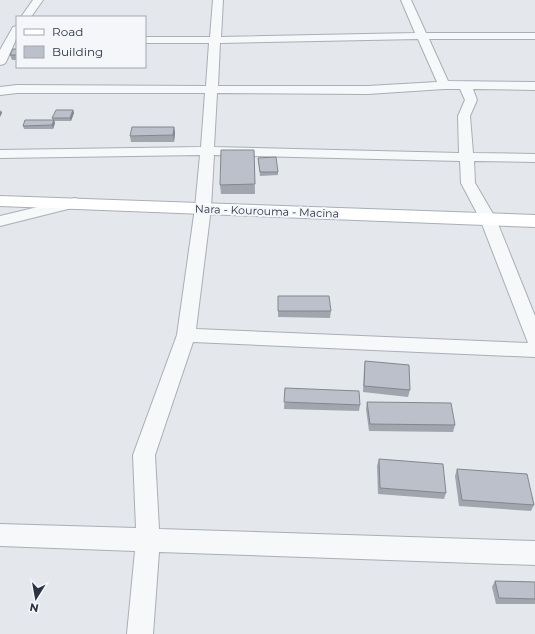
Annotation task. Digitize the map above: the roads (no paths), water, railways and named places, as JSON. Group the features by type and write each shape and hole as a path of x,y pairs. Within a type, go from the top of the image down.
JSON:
{"main road":[{"name":"Nara - Kourouma - Macina","path":"0,200 535,221"}],"street":[{"path":"27,16 38,0"},
{"path":"140,634 148,540 144,455 186,335 203,208 218,0"},
{"path":"406,0 444,85"},
{"path":"0,62 11,36"},
{"path":"146,40 535,36"},
{"path":"0,91 18,89 368,90 444,85 535,86"},
{"path":"465,85 471,100 464,116 468,183 488,219 535,339"},
{"path":"0,154 207,151 535,158"},
{"path":"0,221 75,203"},
{"path":"186,335 535,350"},
{"path":"0,535 535,552"}]}
